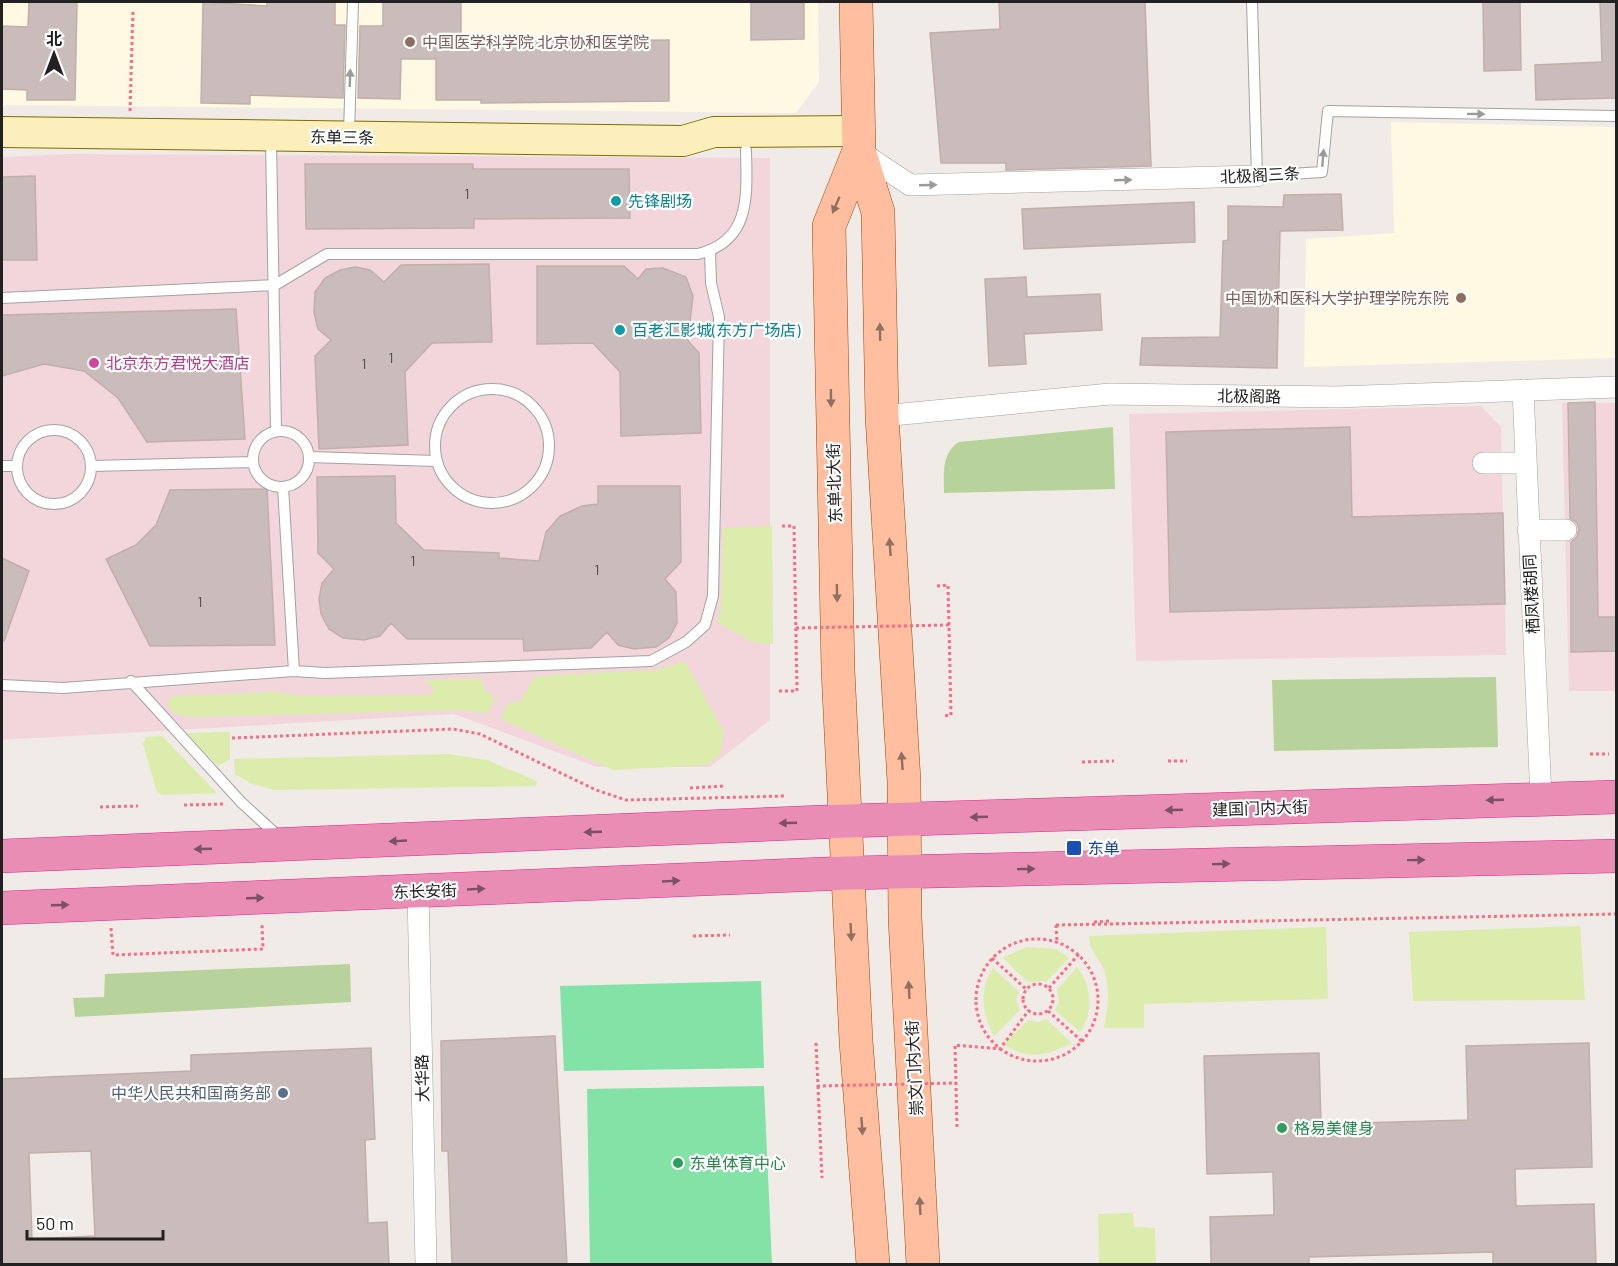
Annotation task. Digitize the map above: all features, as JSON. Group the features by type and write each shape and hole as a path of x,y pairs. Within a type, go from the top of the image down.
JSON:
{"highway":[{"name":"建国门内大街","path":"846,821 1617,797"},
{"path":"2,856 289,846 846,821"},
{"path":"905,872 1617,856"},
{"name":"东长安街","path":"2,908 905,872"}],"main road":[{"name":"东单北大街","path":"856,2 859,141 878,212 882,416 904,820"},
{"name":"东单北大街","path":"848,873 838,669 829,226 859,141"},
{"name":"崇文门内大街","path":"904,820 923,1264"},
{"path":"848,873 856,1041 873,1264"}],"street":[{"name":"东单三条","path":"2,132 683,141 714,150 746,150 859,141"},
{"name":"东单三条","path":"683,141 714,132 859,141"},
{"name":"北极阁三条","path":"859,141 910,185 1257,176"},
{"name":"北极阁路","path":"882,416 1110,394 1336,398 1617,387"},
{"name":"栖凤楼胡同","path":"1523,390 1541,798"},
{"path":"1483,463 1525,463"},
{"path":"1528,530 1566,530"},
{"name":"大华路","path":"418,892 426,1264"}],"lane":[{"path":"349,137 353,2"},
{"path":"1252,2 1257,176"},
{"name":"北极阁三条","path":"1257,176 1322,172 1328,111 1617,116"},
{"path":"271,135 276,431"},
{"path":"2,297 275,285 327,254 698,254 710,251 729,240 741,225 745,203 746,150"},
{"path":"2,685 63,688 130,681 294,671 325,673 651,661 686,642 705,625 713,597 719,317 711,283 710,251"},
{"path":"483,389 502,389 521,396 536,408 546,425 550,444 547,462 539,479 526,492 509,501 491,504 473,500 456,492 443,478 436,461 434,442 438,423 449,407 464,395 483,389"},
{"path":"60,430 72,434 82,442 89,453 91,466 85,489 65,503 53,505 41,503 26,493 17,478 16,466 18,453 25,442 41,432 60,430"},
{"path":"276,431 295,434 302,440 310,456 304,475 297,482 283,487 264,482 253,462 253,453 261,438 276,431"},
{"path":"310,456 436,461"},
{"path":"91,466 253,462"},
{"path":"2,466 16,466"},
{"path":"283,487 294,671"},
{"path":"130,681 241,802 289,846"}],"path":[{"path":"129,134 133,9"},
{"path":"779,691 797,692 794,526 782,526"},
{"path":"937,586 948,585 951,715 943,716"},
{"path":"796,628 949,625"},
{"path":"232,738 453,729 480,734 596,790 626,800 788,796"},
{"path":"1590,754 1609,754"},
{"path":"1082,762 1114,761"},
{"path":"1168,761 1187,761"},
{"path":"690,788 724,786"},
{"path":"184,805 221,805"},
{"path":"100,807 138,806"},
{"path":"1056,925 1617,914"},
{"path":"1056,925 1110,921"},
{"path":"1056,925 1057,942"},
{"path":"693,936 730,935"},
{"path":"1040,939 1057,942 1079,954 1091,970 1098,987 1096,1016 1083,1042 1069,1053 1052,1060 1033,1061 1016,1058 1000,1049 988,1036 980,1022 976,1005 977,988 982,972 992,958 1006,947 1022,941 1040,939"},
{"path":"113,955 263,950"},
{"path":"1049,988 1079,954"},
{"path":"992,958 1027,990"},
{"path":"1038,984 1049,988 1053,998 1047,1011 1038,1013 1029,1010 1024,1002 1027,990 1038,984"},
{"path":"1000,1049 1029,1010"},
{"path":"1047,1011 1083,1042"},
{"path":"816,1044 822,1178"},
{"path":"957,1128 955,1045 1000,1049"},
{"path":"818,1086 956,1083"}],"shaded area":[{"name":"中国医学科学院 北京协和医学院","path":"2,2 818,2 819,82 796,113 2,105"},
{"name":"中国协和医科大学护理学院东院","path":"1391,122 1616,127 1616,358 1304,367 1306,239 1394,233"},
{"path":"71,154 770,158 770,720 710,767 597,767 454,714 2,740 2,157"},
{"path":"1562,403 1616,403 1616,691 1569,691"},
{"path":"1481,406 1501,427 1506,655 1136,661 1129,414"}],"green space":[{"path":"1113,427 1115,489 944,493 946,458 959,442"},
{"path":"772,526 773,644 755,643 718,623 721,608 723,528"},
{"path":"685,661 724,732 720,755 707,765 613,770 501,719 508,703 521,701 535,676 656,670"},
{"path":"1496,677 1498,747 1274,751 1272,680"},
{"path":"481,679 486,691 495,698 488,713 460,710 192,717 174,712 167,703 173,696 274,692 300,696 431,695 434,689 425,680"},
{"path":"230,732 230,759 218,766 186,733"},
{"path":"162,736 217,793 162,795 157,792 143,744 146,737"},
{"path":"449,754 487,760 537,781 536,786 274,790 250,783 235,774 234,759"},
{"path":"1580,926 1585,1000 1413,1001 1409,932"},
{"path":"1326,927 1328,999 1144,1004 1144,1028 1104,1028 1108,986 1104,970 1092,950 1089,936"},
{"path":"1026,947 1056,949 1069,958 1047,981 1028,982 1003,958"},
{"path":"350,964 351,1002 75,1017 73,998 104,997 105,974"},
{"path":"1077,967 1086,982 1089,999 1088,1016 1080,1032 1055,1010 1059,1003 1057,990"},
{"path":"993,968 1019,992 1016,1000 1020,1010 994,1036 983,1002 985,985"},
{"path":"761,981 764,1068 564,1071 560,986"},
{"path":"1046,1019 1072,1043 1055,1051 1038,1054 1021,1053 1004,1044 1028,1020 1038,1022"},
{"name":"东单体育中心","path":"764,1086 772,1264 590,1264 587,1089"},
{"path":"1133,1213 1134,1227 1155,1228 1156,1264 1099,1264 1098,1214"}],"building":[{"path":"29,2 77,2 75,100 27,100 27,90 2,89 2,26 28,27"},
{"path":"203,2 267,6 267,2 335,2 335,25 345,25 343,98 250,95 250,104 201,103"},
{"path":"383,2 461,2 461,42 669,40 669,101 481,103 481,100 436,100 436,59 401,59 400,99 358,98 360,26 383,26"},
{"path":"751,2 804,2 804,39 751,40"},
{"path":"999,2 1145,2 1151,166 1006,170 1006,163 941,163 930,33 1000,29"},
{"path":"1483,2 1520,2 1521,70 1484,71"},
{"path":"1600,2 1617,2 1617,98 1536,100 1535,65 1602,62"},
{"path":"305,164 473,164 473,169 629,169 630,218 474,219 474,228 306,229"},
{"path":"35,176 37,260 2,260 2,177"},
{"path":"1341,194 1343,230 1280,231 1277,368 1140,365 1142,338 1220,337 1223,241 1228,240 1228,206 1283,207 1284,195"},
{"path":"1194,202 1195,242 1024,249 1022,209"},
{"path":"489,264 492,342 432,343 405,372 408,445 319,449 315,356 331,340 318,329 314,313 315,292 325,278 340,270 355,267 370,270 384,282 401,265"},
{"path":"537,266 624,266 638,279 646,269 663,268 686,277 693,296 690,321 682,334 699,353 701,433 621,436 620,372 593,343 537,344"},
{"path":"1026,277 1027,297 1100,294 1102,330 1024,334 1026,364 989,366 985,279"},
{"path":"236,309 245,439 147,442 118,398 84,371 44,364 2,376 2,315"},
{"path":"1595,402 1598,617 1617,617 1617,651 1571,652 1571,542 1577,537 1579,529 1577,523 1570,518 1568,403"},
{"path":"1350,427 1352,517 1503,513 1505,604 1170,612 1166,432"},
{"path":"395,476 396,523 424,550 499,553 499,558 539,561 546,532 560,516 582,506 598,504 598,486 680,486 681,562 665,579 676,592 677,623 669,638 656,647 634,649 618,645 607,632 591,648 524,651 523,639 407,639 391,623 380,636 364,640 343,638 329,629 321,614 319,599 322,583 334,569 318,553 317,477"},
{"path":"267,489 275,645 150,646 106,559 136,545 156,525 170,490"},
{"path":"2,558 29,571 4,641 2,641"},
{"path":"555,1036 567,1264 452,1264 448,1151 442,1151 441,1041"},
{"path":"1589,1043 1592,1167 1515,1169 1516,1206 1594,1204 1596,1264 1493,1264 1493,1252 1309,1257 1309,1264 1211,1264 1210,1217 1274,1215 1273,1172 1207,1174 1204,1056 1319,1053 1321,1124 1468,1120 1466,1046"},
{"path":"371,1048 375,1139 365,1140 368,1223 387,1222 389,1264 2,1264 2,1079 191,1071 191,1055","holes":["91,1151 95,1236 32,1239 29,1153"]}],"place":[{"name":"中国医学科学院 北京协和医学院","path":"410,42"},
{"name":"先锋剧场","path":"616,201"},
{"name":"中国协和医科大学护理学院东院","path":"1461,298"},
{"name":"百老汇影城(东方广场店)","path":"620,330"},
{"name":"北京东方君悦大酒店","path":"94,363"},
{"name":"东单","path":"1074,848"},
{"name":"中华人民共和国商务部","path":"283,1093"},
{"name":"格易美健身","path":"1282,1128"},
{"name":"东单体育中心","path":"678,1163"}]}
